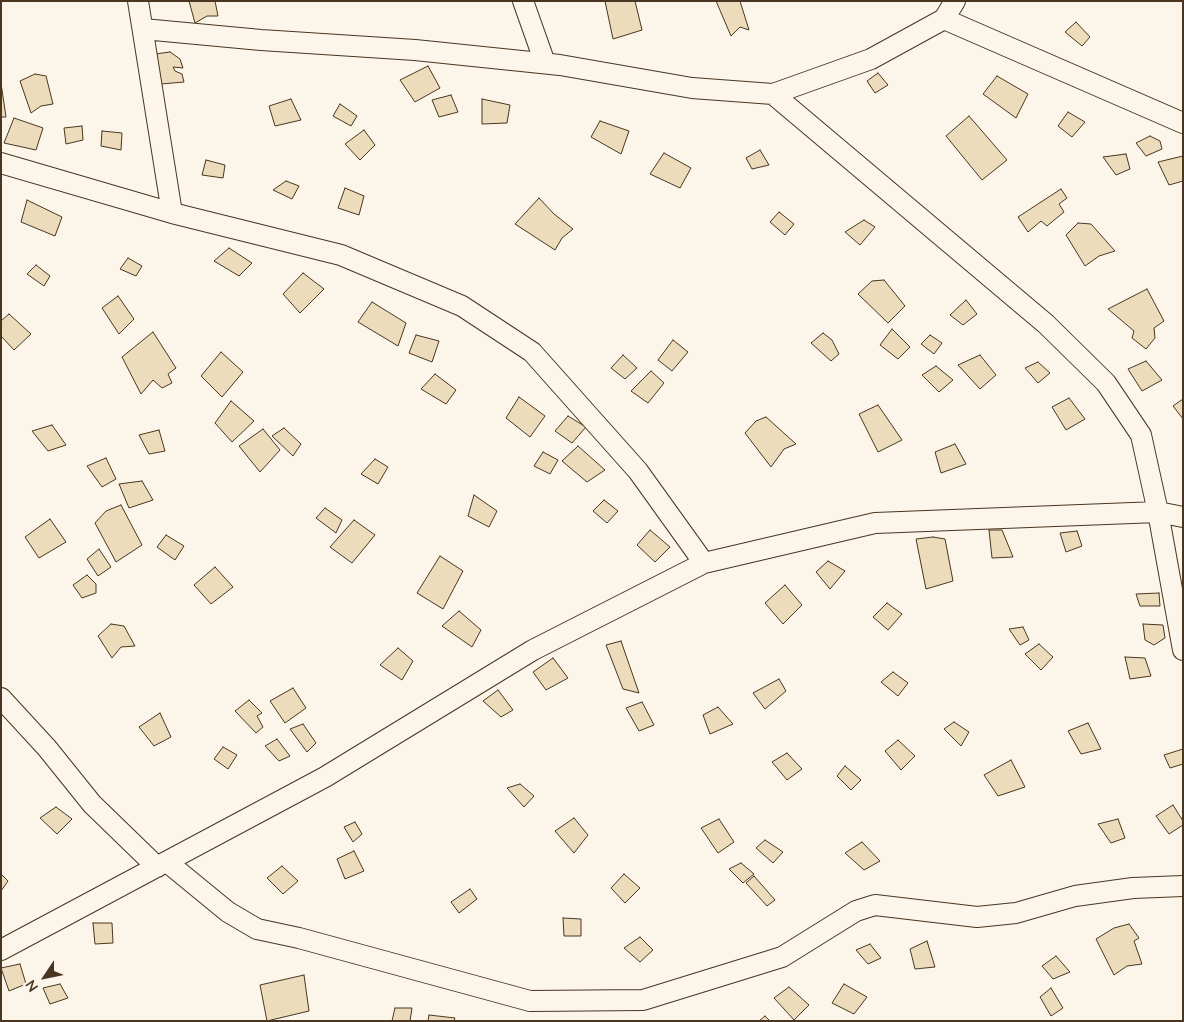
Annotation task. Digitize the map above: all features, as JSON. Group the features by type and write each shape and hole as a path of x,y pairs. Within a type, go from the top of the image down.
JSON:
{"street":[{"path":"138,1 172,213"},
{"path":"523,1 545,63"},
{"path":"143,29 261,40 415,50 545,63 692,88 773,94 871,59 944,18 955,1"},
{"path":"944,18 1183,123"},
{"path":"773,94 1046,324 1106,383 1141,435 1158,512 1183,650"},
{"path":"1,163 172,213 342,255 462,306 532,352 638,471 704,563"},
{"path":"1,950 325,777 533,650 704,563 875,523 1158,512 1183,517"},
{"path":"1,698 47,748 92,804 162,864 228,912 257,928 530,1001 643,1000 782,957 856,911 875,905 977,917 1016,912 1075,896 1133,888 1183,886"}],"building":[{"path":"189,1 215,1 218,16 207,16 195,23"},
{"path":"605,1 635,1 642,30 613,39"},
{"path":"716,1 740,1 749,30 740,27 731,36"},
{"path":"1076,22 1090,37 1082,46 1065,32"},
{"path":"170,52 180,59 183,68 173,67 175,71 182,74 184,82 161,84 155,54"},
{"path":"428,66 440,88 415,102 400,80"},
{"path":"878,73 888,85 875,93 867,81"},
{"path":"35,74 46,76 53,104 41,106 31,113 20,81"},
{"path":"997,76 1028,94 1016,118 983,94"},
{"path":"1,83 6,117 1,117"},
{"path":"451,95 458,112 439,117 432,100"},
{"path":"291,99 301,120 275,126 269,106"},
{"path":"482,99 510,105 507,123 482,124"},
{"path":"340,104 357,116 351,126 333,116"},
{"path":"1068,112 1085,122 1072,137 1058,126"},
{"path":"969,116 1007,160 982,180 946,136"},
{"path":"14,118 43,128 36,150 4,143"},
{"path":"600,121 629,131 621,154 591,137"},
{"path":"82,126 83,140 66,144 64,128"},
{"path":"364,130 375,145 360,160 345,144"},
{"path":"102,131 122,133 121,150 101,146"},
{"path":"1150,136 1160,141 1162,149 1146,156 1136,143"},
{"path":"760,150 769,165 752,169 746,158"},
{"path":"664,153 691,168 680,188 650,174"},
{"path":"1126,154 1130,169 1116,175 1103,157"},
{"path":"1183,156 1183,181 1169,185 1158,162"},
{"path":"206,160 225,165 223,178 202,175"},
{"path":"286,181 299,186 292,199 273,190"},
{"path":"345,188 364,196 359,215 338,208"},
{"path":"1061,189 1067,198 1059,204 1064,212 1047,226 1041,221 1028,232 1018,217"},
{"path":"539,198 554,214 573,229 562,238 555,250 515,224"},
{"path":"27,200 62,217 55,236 21,222"},
{"path":"779,212 794,224 785,235 770,222"},
{"path":"864,220 875,227 860,245 845,232"},
{"path":"1078,223 1091,224 1115,251 1099,256 1085,266 1066,235"},
{"path":"229,248 252,263 239,276 214,261"},
{"path":"128,258 142,266 136,276 120,269"},
{"path":"36,265 50,276 44,286 27,274"},
{"path":"303,273 324,289 300,313 283,294"},
{"path":"884,280 905,306 888,323 858,294 872,281"},
{"path":"1147,289 1164,321 1154,328 1155,338 1146,349 1132,338 1134,331 1108,309"},
{"path":"118,296 134,319 119,334 102,308"},
{"path":"966,300 977,314 963,325 950,315"},
{"path":"372,302 406,323 398,346 358,322"},
{"path":"9,314 31,334 14,350 1,336 1,321"},
{"path":"892,329 910,347 898,359 880,345"},
{"path":"153,332 176,368 168,374 172,383 162,388 153,380 141,394 122,357"},
{"path":"823,333 832,340 839,354 831,361 811,343"},
{"path":"416,335 439,341 432,362 409,353"},
{"path":"930,335 942,343 934,354 921,344"},
{"path":"673,340 688,352 672,371 658,360"},
{"path":"221,352 243,372 222,397 201,376"},
{"path":"623,355 637,368 625,379 611,368"},
{"path":"980,355 996,375 980,389 958,365"},
{"path":"1146,361 1162,380 1142,391 1128,369"},
{"path":"1038,362 1050,373 1038,383 1025,368"},
{"path":"936,366 953,380 939,392 922,375"},
{"path":"651,371 664,383 648,403 631,391"},
{"path":"435,374 456,390 446,404 421,389"},
{"path":"519,397 545,416 530,437 506,418"},
{"path":"1069,398 1085,419 1066,430 1052,407"},
{"path":"1183,399 1183,419 1173,406"},
{"path":"231,401 254,421 232,442 215,423"},
{"path":"878,405 902,440 878,452 859,414"},
{"path":"568,416 586,427 572,443 555,431"},
{"path":"766,417 796,444 784,449 771,467 745,433 756,421"},
{"path":"52,425 66,445 48,451 32,431"},
{"path":"284,428 301,444 293,456 272,436"},
{"path":"263,429 280,450 260,472 239,446"},
{"path":"159,430 165,451 149,454 139,435"},
{"path":"955,444 966,464 941,473 935,452"},
{"path":"578,446 605,470 587,482 562,461"},
{"path":"543,452 558,460 550,474 534,466"},
{"path":"106,458 116,479 102,487 87,466"},
{"path":"375,459 388,467 378,484 361,474"},
{"path":"142,481 153,500 129,508 119,484"},
{"path":"474,495 497,511 489,527 468,516"},
{"path":"604,500 618,511 607,523 593,511"},
{"path":"121,505 142,545 116,562 95,523 106,511"},
{"path":"325,508 342,520 336,533 316,518"},
{"path":"50,519 66,542 39,558 25,537"},
{"path":"354,520 375,535 352,563 330,547"},
{"path":"650,530 670,547 655,562 637,545"},
{"path":"989,530 1002,530 1013,557 992,558"},
{"path":"1077,531 1082,546 1066,552 1060,533"},
{"path":"166,535 184,546 175,560 157,547"},
{"path":"933,537 945,539 953,581 926,589 916,539"},
{"path":"99,549 111,567 98,576 87,559"},
{"path":"440,556 463,571 443,609 417,593"},
{"path":"828,561 845,571 830,589 816,572"},
{"path":"215,567 233,587 211,604 194,585"},
{"path":"87,575 96,584 96,593 82,598 73,585"},
{"path":"785,585 802,605 783,624 765,603"},
{"path":"1159,593 1160,606 1140,606 1136,594"},
{"path":"887,603 902,614 888,630 873,617"},
{"path":"459,611 481,630 472,647 442,626"},
{"path":"111,624 124,626 135,646 121,647 112,658 98,636"},
{"path":"1143,624 1163,625 1165,638 1154,645 1145,640"},
{"path":"1023,627 1029,640 1020,645 1009,629"},
{"path":"621,641 639,693 623,689 606,645"},
{"path":"1039,644 1053,657 1041,670 1025,654"},
{"path":"398,648 413,661 402,680 380,665"},
{"path":"1125,657 1145,658 1151,676 1130,679"},
{"path":"553,658 568,678 546,690 533,672"},
{"path":"893,672 908,683 898,696 881,682"},
{"path":"779,679 786,691 765,709 753,693"},
{"path":"293,688 306,708 285,723 270,701"},
{"path":"498,690 513,710 501,717 483,701"},
{"path":"249,700 262,713 257,716 263,727 256,733 235,711"},
{"path":"642,702 654,725 639,731 626,708"},
{"path":"718,707 733,724 710,734 703,715"},
{"path":"160,713 171,737 154,746 139,727"},
{"path":"954,722 969,732 961,746 944,729"},
{"path":"1088,723 1101,749 1081,754 1068,731"},
{"path":"303,724 316,743 307,752 290,729"},
{"path":"277,739 290,756 279,761 265,746"},
{"path":"898,740 915,756 901,770 885,751"},
{"path":"223,747 237,755 228,769 214,759"},
{"path":"1183,749 1183,764 1170,768 1164,755"},
{"path":"787,753 802,769 787,780 772,762"},
{"path":"1011,760 1025,787 998,796 984,775"},
{"path":"845,766 861,780 851,790 837,776"},
{"path":"520,784 534,796 524,807 507,788"},
{"path":"1173,805 1183,821 1183,825 1169,834 1156,816"},
{"path":"56,807 72,819 57,834 40,818"},
{"path":"574,818 588,835 574,853 555,831"},
{"path":"719,819 734,842 718,853 701,828"},
{"path":"1118,819 1125,838 1111,843 1098,824"},
{"path":"355,822 362,834 353,842 344,827"},
{"path":"765,840 783,852 773,863 756,848"},
{"path":"862,842 880,861 864,870 845,853"},
{"path":"354,851 364,871 345,879 337,859"},
{"path":"741,863 754,874 743,883 729,869"},
{"path":"282,866 298,881 283,894 267,878"},
{"path":"1,874 8,881 1,891"},
{"path":"624,874 640,888 625,903 611,888"},
{"path":"754,876 775,900 767,906 746,883"},
{"path":"470,889 477,899 459,913 451,902"},
{"path":"563,918 581,919 581,936 564,936"},
{"path":"93,923 112,923 113,943 95,944"},
{"path":"1129,924 1139,938 1134,941 1142,964 1127,966 1114,975 1096,939 1114,928"},
{"path":"640,937 653,950 640,962 624,948"},
{"path":"927,941 935,967 915,969 910,949"},
{"path":"870,944 881,958 868,964 856,950"},
{"path":"1056,956 1070,972 1053,979 1042,966"},
{"path":"20,964 26,984 9,991 1,968"},
{"path":"304,975 309,1011 267,1021 260,985"},
{"path":"60,984 68,998 50,1004 43,988"},
{"path":"844,984 867,997 854,1014 832,1003"},
{"path":"789,987 809,1005 794,1020 774,998"},
{"path":"1051,988 1063,1008 1051,1016 1040,997"},
{"path":"395,1008 412,1008 410,1021 392,1021"},
{"path":"429,1015 455,1018 454,1021 428,1021"},
{"path":"765,1016 770,1021 759,1021"}]}
